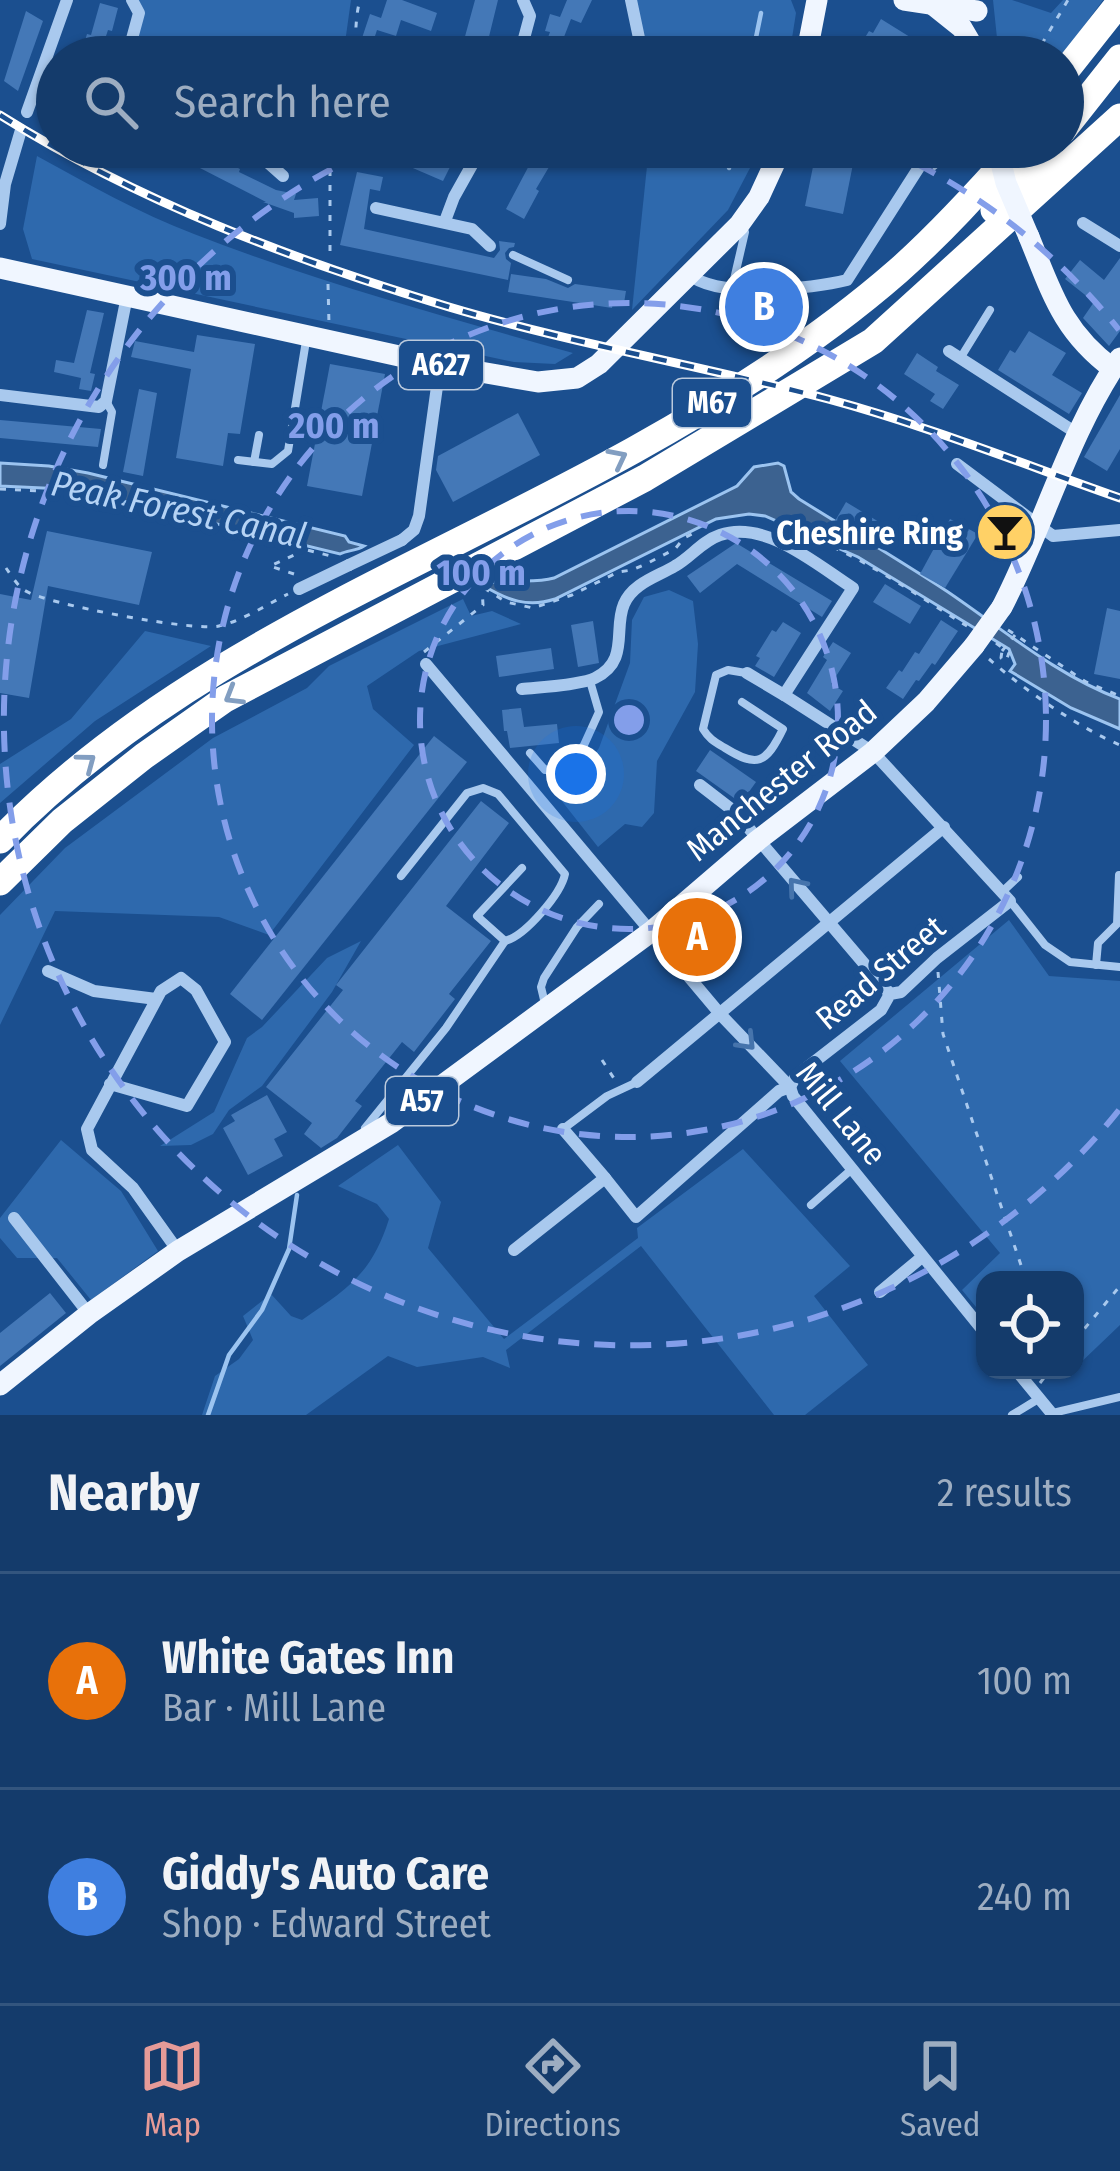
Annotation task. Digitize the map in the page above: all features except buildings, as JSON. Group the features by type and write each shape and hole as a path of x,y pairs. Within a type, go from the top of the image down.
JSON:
{"highway":[{"path":"1084,47 1120,2"},
{"path":"1084,68 1120,23"},
{"path":"1084,103 1120,58"},
{"name":"M67","path":"1084,150 1120,117"},
{"name":"M67","path":"897,272 984,168"},
{"name":"M67","path":"0,840 80,766 213,673 304,620 634,450 728,394 897,272 999,168"},
{"name":"M67","path":"775,403 887,315 1031,168"},
{"name":"M67","path":"0,881 62,821 225,699 646,478 873,341 1064,168"}],"main road":[{"path":"810,36 817,0"},
{"path":"904,0 978,6 979,36"},
{"path":"937,2 967,36"},
{"name":"A627","path":"0,268 440,365 538,382 577,378 612,353 739,225 772,168"},
{"name":"A57","path":"1004,168 1060,312 1088,350 1118,365"},
{"name":"Manchester Road","path":"0,1385 178,1250 391,1123 652,931 873,752 1003,617 1078,434 1118,365"}],"street":[{"path":"54,36 67,0"},
{"path":"132,0 139,14 133,36"},
{"path":"523,0 530,16 525,36"},
{"path":"631,0 639,36"},
{"path":"27,112 36,87"},
{"path":"0,224 4,184 21,130"},
{"path":"274,168 283,176"},
{"path":"445,221 470,168"},
{"path":"689,274 702,283 732,289 847,280 919,168"},
{"path":"376,208 472,229 493,248"},
{"path":"1082,223 1120,246"},
{"path":"0,395 99,407 106,401 127,296"},
{"path":"955,355 1078,434"},
{"path":"298,589 414,530 440,365"},
{"path":"957,464 1053,536 1120,530"},
{"path":"522,689 590,679 613,663 620,644 623,605 637,586 720,535 753,531 774,538 853,588 784,695"},
{"name":"Mill Lane","path":"426,664 721,1015 790,1088 976,1322"},
{"path":"747,673 873,752 1006,896"},
{"path":"700,785 735,812 890,994"},
{"path":"637,1082 944,827"},
{"name":"Read Street","path":"605,1178 636,1217 779,1091 790,1088 796,1076 881,1010 890,994 901,992 1006,896"},
{"path":"48,971 94,992 156,999"},
{"path":"110,1084 187,1106 225,1042 196,990 181,978 160,991 110,1084 88,1129 92,1150 133,1188 178,1250"},
{"path":"514,1250 605,1178 563,1129"},
{"path":"14,1217 89,1314"},
{"path":"880,1292 922,1257"},
{"path":"1023,1379 1053,1414"}],"lane":[{"path":"732,289 745,232 739,225"},
{"path":"513,255 568,280"},
{"path":"955,355 990,310"},
{"path":"238,460 272,464 288,452 318,336"},
{"path":"103,465 112,412 106,401"},
{"path":"254,462 259,435"},
{"path":"742,702 783,729 765,756 754,762 706,736 703,729 716,675 728,670 747,673"},
{"path":"530,753 544,770 566,767 584,745 598,712 590,679"},
{"path":"344,1153 446,1028 505,941 514,939 534,920 562,886 565,874 498,794 483,788 467,793 401,876"},
{"path":"505,941 478,916 522,868"},
{"path":"1096,965 1097,943 1117,925 1119,875"},
{"path":"1018,877 1006,896 1045,945 1070,962 1120,967"},
{"path":"546,1009 544,978 577,927 599,904"},
{"path":"563,1129 592,1106 637,1082"},
{"path":"811,1204 852,1169"},
{"path":"1053,1414 1120,1397"},
{"path":"1012,1415 1040,1399"}],"path":[{"path":"358,36 355,18 360,0"},
{"path":"1047,36 1068,0"},
{"path":"330,168 330,250"},
{"path":"318,336 328,284"},
{"path":"0,490 63,492 103,500 345,562"},
{"path":"305,550 270,566 314,581"},
{"path":"868,567 977,640 1005,674 1120,745"},
{"path":"6,568 22,589 41,597 199,629 221,626 298,589"},
{"path":"426,664 421,653 483,605 482,586"},
{"path":"1003,617 1015,635 1086,682 1120,696"},
{"path":"999,644 1010,654 1006,661 1000,658 1003,651 1015,635"},
{"path":"937,958 943,1034 1022,1271"},
{"path":"602,1060 613,1074 614,1093"},
{"path":"1084,1329 1120,1286"}],"shaded area":[{"path":"139,0 351,0 346,36 136,34"},
{"path":"625,0 791,0 796,13 792,36 640,36"},
{"path":"993,0 1012,0 1051,13 1063,0 1103,0 1076,36 997,36"},
{"path":"36,161 36,168 59,168 153,217 287,268 573,353 555,364 514,362 32,259 23,229"},
{"path":"647,168 750,168 728,210 632,310"},
{"path":"669,590 693,601 698,644 695,692 657,761 654,813 642,827 625,824 598,847 561,800 599,748 630,663 632,620 644,597"},
{"path":"463,599 471,616 492,611 521,624 419,651 367,686 373,709 414,745 269,935 219,917 55,911 0,1025 0,915 65,848 213,738 307,688 329,666"},
{"path":"145,631 211,646 95,721 0,803 0,764 71,719"},
{"path":"1009,920 1049,976 1120,981 1120,1325 1084,1359 1084,1271 982,1271 1000,1253 840,1061"},
{"path":"361,941 332,992 262,1086 229,1110 213,1134 191,1145 160,1146 214,1112 247,1038 327,958"},
{"path":"61,1140 121,1191 158,1251 91,1300 57,1258 17,1258 0,1238 0,1218"},
{"path":"398,1145 441,1202 428,1248 504,1339 638,1238 637,1228 743,1149 850,1266 814,1296 868,1365 805,1415 774,1415 641,1246 506,1350 510,1368 483,1357 417,1367 388,1356 306,1415 202,1415 215,1376 239,1359 253,1340 243,1316 271,1294 291,1316 302,1320 366,1267 389,1219 377,1204 338,1186"},
{"path":"976,1276 976,1307 962,1290"}],"water":[{"name":"Peak Forest Canal","path":"0,463 88,473 345,536 364,546 340,554 94,494 0,486"},
{"path":"784,466 791,492 799,499 948,592 1052,665 1120,699 1120,729 1071,708 1010,671 1015,664 1009,649 858,557 765,516 716,519 545,602 518,601 484,586 554,578 737,486 754,467"}],"waterway":[{"path":"756,36 761,13"},
{"path":"208,1415 229,1355 262,1310 289,1249 297,1195"}],"railway":[{"path":"0,115 36,136"},
{"path":"94,168 218,226 449,307 865,410 1120,498"}],"place":[{"name":"Giddy's Auto Care","path":"764,307"},
{"name":"Cheshire Ring","path":"1005,532"},
{"name":"White Gates Inn","path":"697,937"}]}
